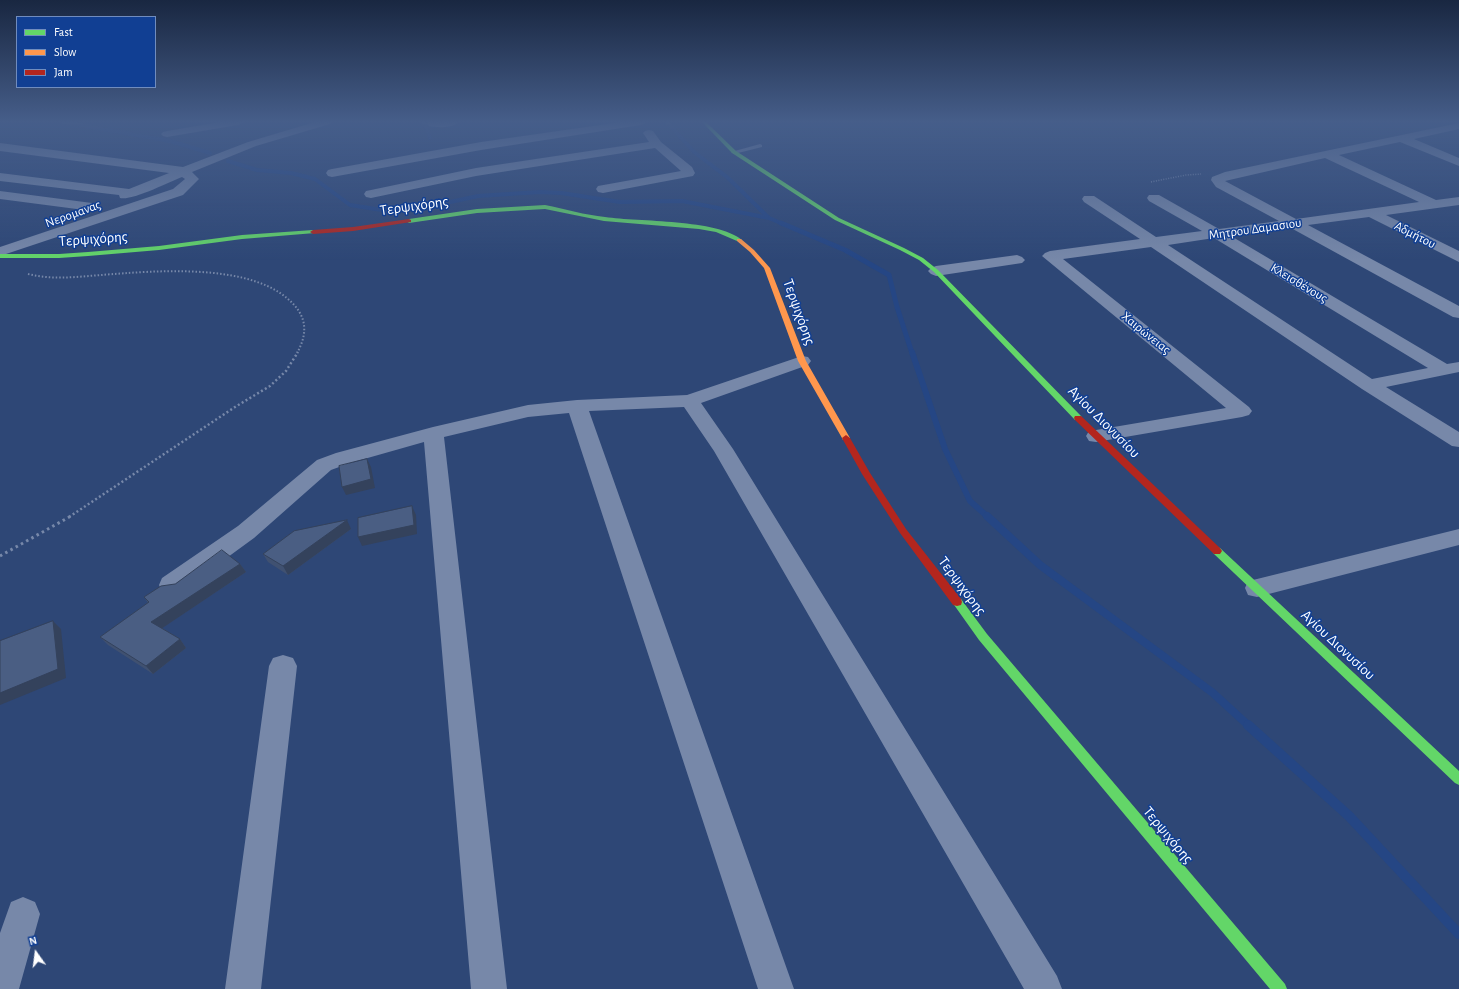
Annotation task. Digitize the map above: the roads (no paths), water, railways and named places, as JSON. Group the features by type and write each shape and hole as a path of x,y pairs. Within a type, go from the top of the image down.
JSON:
{"street":[{"path":"0,252 178,192 194,179 183,171 161,168"},
{"name":"Νερομανας","path":"0,241 132,193 190,168"},
{"path":"332,173 359,168"},
{"path":"371,194 501,168"},
{"path":"603,189 689,173 686,168"},
{"name":"Αγίου Διονυσίου","path":"758,168 837,220 902,249 921,259 936,271 1096,436 1459,779"},
{"path":"1263,168 1220,178 1218,180 1221,184 1296,223 1459,313"},
{"path":"1357,168 1459,215"},
{"path":"0,177 132,193"},
{"path":"0,195 92,207"},
{"name":"Κλεισθένους","path":"1154,198 1451,368"},
{"path":"1089,199 1369,385 1459,441"},
{"name":"Μητρου Δαμασιου","path":"1050,256 1459,201"},
{"name":"Τερψιχόρης","path":"0,256 88,254 159,248 242,237 353,229 470,212 545,207 604,219 699,227 718,231 741,241 767,268 802,361 866,474 903,531 983,637 1280,989"},
{"name":"Αδμήτου","path":"1371,213 1459,257"},
{"name":"Χαιρώνειας","path":"1050,256 1242,411 1096,436"},
{"path":"936,271 1017,260"},
{"path":"171,585 246,532 324,465 343,458 433,433 528,411 577,406 689,401 802,361"},
{"path":"1369,385 1451,368"},
{"path":"689,401 723,449 1044,989"},
{"path":"577,406 776,989"},
{"path":"433,433 489,989"},
{"path":"1257,588 1459,537"},
{"path":"243,989 283,666"},
{"path":"1,989 23,914"}],"waterway":[{"path":"251,168 291,173 315,179 350,205 382,210 441,204 478,196 540,192 561,193 620,202 682,201 769,218"},
{"path":"715,168 727,177 769,218"},
{"path":"769,218 783,224"},
{"path":"781,223 845,250 889,275 897,307 912,353"},
{"path":"912,352 945,449 970,501 988,517"},
{"path":"987,516 1040,565 1213,693 1249,726"},
{"path":"1248,725 1349,816 1459,934"}]}
